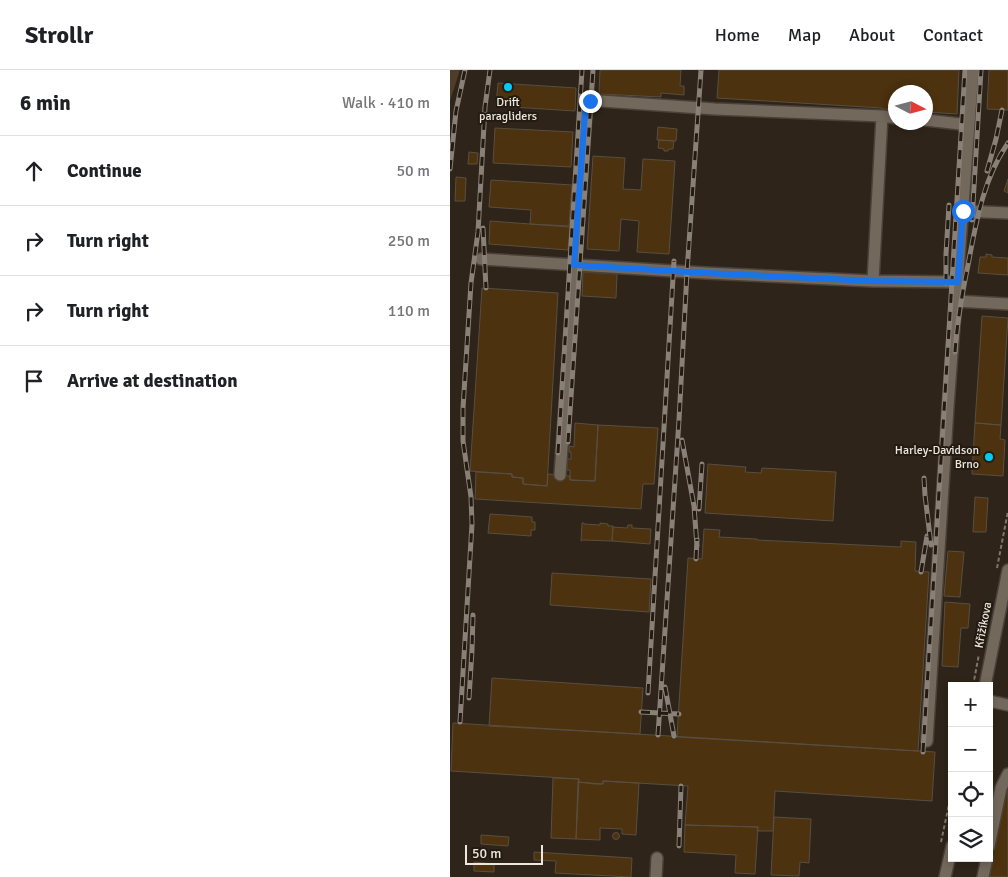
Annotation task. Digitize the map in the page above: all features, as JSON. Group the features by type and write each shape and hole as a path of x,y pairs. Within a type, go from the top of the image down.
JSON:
{"street":[{"path":"927,741 948,407 973,70"},
{"path":"560,475 586,100 888,117"},
{"path":"873,281 882,116"},
{"path":"933,121 969,125"},
{"path":"963,211 1008,213"},
{"path":"481,259 706,273 873,281 958,282"},
{"path":"956,301 1008,304"},
{"name":"Křižíkova","path":"986,682 1008,570"},
{"path":"993,702 1008,705"},
{"path":"993,827 1001,788 1008,774"},
{"path":"945,877 946,847"},
{"path":"656,877 657,858"},
{"path":"983,877 986,862"}],"path":[{"path":"946,847 949,817"}],"shaded area":[{"path":"450,70 460,70 450,101"}],"building":[{"path":"600,70 681,70 680,86 684,86 684,95 661,93 661,97 599,94"},
{"path":"719,70 959,70 957,114 933,112 933,85 888,85 888,109 717,98"},
{"path":"989,70 1008,70 1008,110 987,109"},
{"path":"498,83 576,88 575,111 496,106"},
{"path":"658,127 677,129 676,141 657,140"},
{"path":"495,128 573,132 571,167 493,163"},
{"path":"659,140 674,141 673,149 664,151 664,149 658,148"},
{"path":"469,152 478,153 477,164 468,164"},
{"path":"593,156 625,158 623,189 641,190 643,159 675,161 669,254 637,252 639,221 621,219 619,251 587,249"},
{"path":"456,177 466,178 465,201 455,201"},
{"path":"1008,179 1008,193 1004,191"},
{"path":"491,180 572,185 569,226 530,224 531,210 489,207"},
{"path":"490,221 570,227 568,250 489,244"},
{"path":"986,254 992,255 992,257 1008,258 1008,275 978,273 980,257 986,257"},
{"path":"583,272 617,274 616,298 582,296"},
{"path":"482,288 558,293 547,486 523,484 523,478 512,477 512,474 470,471"},
{"path":"982,316 1008,318 1001,425 975,423"},
{"path":"575,423 598,425 595,481 570,480 570,470 567,470 567,459 571,459 569,446 574,447"},
{"name":"Harley-Davidson Brno","path":"975,423 1001,425 1000,439 1005,440 1003,476 972,474"},
{"path":"598,425 658,428 654,484 643,484 641,509 475,499 476,472 512,474 512,477 523,478 523,484 547,486 548,474 570,476 570,480 595,481"},
{"path":"708,464 746,467 745,472 761,473 762,468 836,472 833,521 705,513"},
{"path":"975,497 988,498 986,532 973,532"},
{"path":"490,514 532,517 532,522 535,522 535,530 531,530 531,536 488,533"},
{"path":"582,523 600,525 600,523 613,526 612,541 581,541"},
{"path":"628,525 632,525 632,528 651,529 650,544 612,541 613,527 627,528"},
{"path":"704,529 720,530 719,537 757,540 901,547 901,541 916,542 915,571 929,572 918,751 677,737 688,558 702,559"},
{"path":"948,551 964,552 960,597 944,596"},
{"path":"552,573 651,579 649,612 550,605"},
{"path":"945,602 970,604 968,628 961,628 958,667 942,666"},
{"path":"492,678 643,688 640,734 489,726"},
{"path":"453,723 935,752 932,801 775,791 773,831 757,831 758,827 685,825 688,786 603,781 603,784 595,784 578,782 579,779 451,771"},
{"path":"553,778 579,779 576,839 551,838"},
{"path":"603,781 639,783 636,835 622,834 622,829 600,828 600,840 576,839 578,782 603,784"},
{"path":"1005,788 1008,788 1008,877 987,877 990,862 993,862 993,847"},
{"path":"774,817 811,819 809,863 800,862 799,876 771,875"},
{"path":"685,825 758,827 755,874 735,873 736,855 684,852"},
{"path":"616,832 620,836 616,840 612,836"},
{"path":"481,835 509,837 508,846 481,844"},
{"path":"534,852 632,858 631,877 555,873 556,861 534,860"},
{"path":"474,862 494,864 494,872 474,871"}],"railway":[{"path":"450,169 456,111 465,70"},
{"path":"460,722 472,524 471,497 463,441 463,408 471,283 478,232 485,107 490,70"},
{"path":"558,453 582,70"},
{"path":"568,442 593,70"},
{"path":"658,735 701,70"},
{"path":"923,752 965,70"},
{"path":"972,220 981,70"},
{"path":"987,171 1002,110"},
{"path":"955,352 962,298 978,217 992,171 1008,143"},
{"path":"946,283 949,205"},
{"path":"483,228 486,288"},
{"path":"648,693 674,261"},
{"path":"682,440 694,506 697,546"},
{"path":"699,509 702,464"},
{"path":"924,478 931,545"},
{"path":"921,572 927,536"},
{"path":"696,559 697,539"},
{"path":"469,698 473,615"},
{"path":"665,687 674,736"},
{"path":"641,712 679,714"},
{"path":"679,846 681,786"}],"place":[{"name":"Drift paragliders","path":"508,87"},
{"name":"Harley-Davidson Brno","path":"989,457"}],"route":[{"path":"590,101 586,100 574,265 873,281 958,282 963,211"}]}
